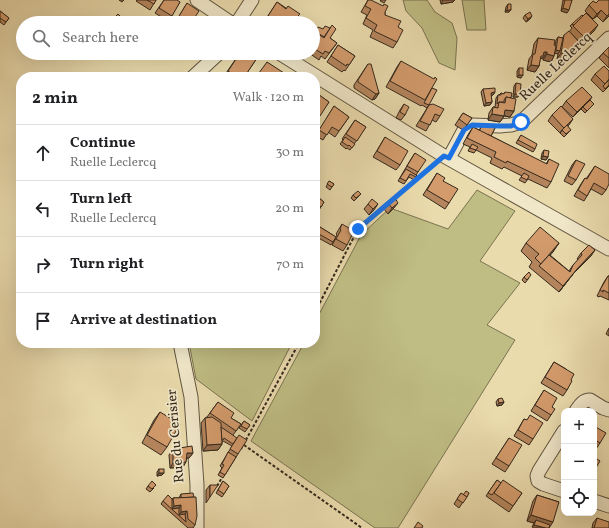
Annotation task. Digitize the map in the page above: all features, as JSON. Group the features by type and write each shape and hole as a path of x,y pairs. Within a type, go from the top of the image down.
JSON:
{"street":[{"path":"197,0 221,16"},
{"path":"242,16 252,0"},
{"name":"Ruelle Leclercq","path":"447,157 464,130 472,125 511,126 521,122 609,38"},
{"path":"198,72 211,60"},
{"path":"290,60 310,72"},
{"path":"320,78 447,157 609,249"},
{"name":"Rue du Cerisier","path":"181,348 191,397 197,485 197,528"},
{"path":"578,408 586,400 590,400 609,410"},
{"path":"561,436 537,476 538,481 543,484 561,490"},
{"path":"597,502 609,506"}],"path":[{"path":"320,302 358,229 447,157"},
{"path":"240,451 296,348"},
{"path":"244,444 362,528"},
{"path":"214,489 227,470"}],"shaded area":[{"path":"403,0 427,0 435,12 452,23 457,38 455,70 439,63 422,28 406,11"},
{"path":"462,0 484,0 486,30 467,30"},
{"path":"477,190 515,211 480,261 520,283 487,325 515,340 398,528 375,528 251,441 301,348 320,348 320,313 361,235 390,208 448,229"},
{"path":"190,348 289,348 252,421 196,379"}],"building":[{"path":"147,0 156,0 154,4"},
{"path":"164,0 177,0 180,2 172,16 159,8"},
{"path":"368,0 383,6 384,4 388,6 385,15 401,21 398,27 403,30 397,42 374,31 377,25 366,18 371,9 365,6"},
{"path":"565,0 572,0 569,10 563,8"},
{"path":"599,0 609,0 609,14 607,16 601,10 597,14 589,5 593,1 596,3"},
{"path":"277,2 286,9 288,6 300,14 298,16 268,16"},
{"path":"187,3 199,11 196,16 179,16"},
{"path":"508,4 511,4 511,10 507,10"},
{"path":"0,11 9,18 6,22 0,18"},
{"path":"530,12 532,16 528,19 525,15"},
{"path":"586,13 598,25 585,38 573,26"},
{"path":"582,15 583,16 574,25 572,24"},
{"path":"332,25 336,29 330,38 337,43 329,53 325,51 323,54 320,52 320,35 324,38"},
{"path":"325,26 330,28 324,37 320,34 320,28 323,29"},
{"path":"569,31 579,42 567,54 561,53 564,35"},
{"path":"558,37 563,38 560,51 556,50"},
{"path":"538,38 555,40 554,45 556,46 554,56 544,52 543,56 541,56 539,66 531,65"},
{"path":"338,45 355,56 349,65 347,64 346,66 331,56"},
{"path":"609,47 609,58 603,53"},
{"path":"235,60 256,60 248,72 228,71"},
{"path":"401,61 434,79 435,77 437,79 425,100 390,81"},
{"path":"267,62 282,72 260,72"},
{"path":"368,64 371,64 379,93 376,94 358,82"},
{"path":"604,66 609,71 609,79 605,84 595,74"},
{"path":"519,68 523,68 523,75 519,75"},
{"path":"609,80 609,85 605,89 603,86"},
{"path":"516,83 521,84 520,94 515,94"},
{"path":"582,87 592,97 577,112 566,101"},
{"path":"432,88 437,90 429,105 424,103"},
{"path":"495,88 495,92 491,93 492,102 486,103 483,89"},
{"path":"505,92 512,93 511,98 506,97 504,102 499,102 497,104 498,95 501,95 501,93 504,94"},
{"path":"320,96 329,102 320,116"},
{"path":"506,97 516,99 514,111 505,110 504,116 492,114 493,107 498,108 499,102 505,103"},
{"path":"590,100 594,104 587,111 583,107"},
{"path":"404,104 409,107 405,115 400,112"},
{"path":"433,104 444,109 440,116 435,114 430,125 420,121 429,105"},
{"path":"334,106 349,117 339,131 332,127 327,135 320,131"},
{"path":"561,106 573,119 564,128 552,115"},
{"path":"463,113 472,118 467,125 459,119"},
{"path":"355,120 366,127 357,141 346,134"},
{"path":"567,125 571,130 566,134 562,130"},
{"path":"482,126 496,126 491,136 479,131"},
{"path":"473,127 547,164 549,159 559,164 551,182 507,161 506,163 494,157 496,152 467,138"},
{"path":"521,135 537,144 535,149 518,140"},
{"path":"345,137 355,144 352,148 342,142"},
{"path":"385,137 408,151 400,165 377,151"},
{"path":"472,144 478,147 476,150 470,148"},
{"path":"544,150 549,151 548,157 543,156"},
{"path":"415,153 426,160 418,172 407,166"},
{"path":"576,160 585,164 576,180 568,176"},
{"path":"595,166 609,174 609,184 606,190 594,183 587,196 578,190 585,178 587,179"},
{"path":"406,169 417,176 416,177 410,174 406,181 400,178"},
{"path":"437,173 445,178 443,181 458,189 449,203 427,190"},
{"path":"524,173 529,176 527,180 521,177"},
{"path":"329,181 334,184 332,187 327,184"},
{"path":"358,191 361,194 356,198 353,195"},
{"path":"395,198 398,203 392,208 388,203"},
{"path":"320,199 324,202 321,207 320,206"},
{"path":"372,199 378,204 373,209 368,204"},
{"path":"342,224 354,231 347,245 336,239 341,230"},
{"path":"320,227 336,237 333,242 320,235"},
{"path":"540,227 559,243 541,264 535,258 539,254 526,243"},
{"path":"589,245 595,250 563,286 539,266 549,255 570,272 573,265 582,255 581,253"},
{"path":"529,272 531,275 527,280 524,277"},
{"path":"609,276 609,293 600,290"},
{"path":"554,362 574,374 567,390 545,377"},
{"path":"544,390 557,398 552,407 555,409 551,415 535,405"},
{"path":"502,398 504,402 499,403 498,399"},
{"path":"218,402 234,413 231,418 241,424 236,431 210,413"},
{"path":"160,412 180,424 167,447 147,435"},
{"path":"530,415 543,423 533,439 518,430 524,419 527,420"},
{"path":"212,417 221,423 222,444 207,445 205,418"},
{"path":"244,421 250,425 247,429 241,426"},
{"path":"221,427 237,438 233,444 224,438 222,440"},
{"path":"597,428 606,433 600,443 597,441"},
{"path":"239,435 247,440 238,454 230,449"},
{"path":"509,438 522,445 509,466 496,458"},
{"path":"192,446 193,453 187,453 186,462 173,463 173,449"},
{"path":"228,452 236,457 225,475 220,472"},
{"path":"597,459 600,461 597,466"},
{"path":"159,469 164,469 164,473 159,473"},
{"path":"497,480 501,483 492,495 488,493"},
{"path":"503,480 522,493 513,506 494,493"},
{"path":"152,481 156,485 152,489 148,486"},
{"path":"223,481 229,486 224,494 218,490"},
{"path":"210,485 218,485 210,497"},
{"path":"466,491 469,493 467,497 463,495"},
{"path":"193,493 194,497 181,498 181,494"},
{"path":"461,493 467,497 463,503 457,499"},
{"path":"168,495 172,499 172,509 179,508 179,515 185,514 186,522 163,501"},
{"path":"537,495 559,502 553,522 531,515"},
{"path":"196,497 197,516 195,525 188,519 187,511 181,512 181,505 174,506 173,498"},
{"path":"597,518 609,522 609,528 594,528"},
{"path":"536,520 550,525 549,528 534,525"},
{"path":"418,522 423,526 422,528 414,528"}],"route":[{"path":"358,229 444,156 449,158 464,130 472,125 511,126 521,122"}]}
